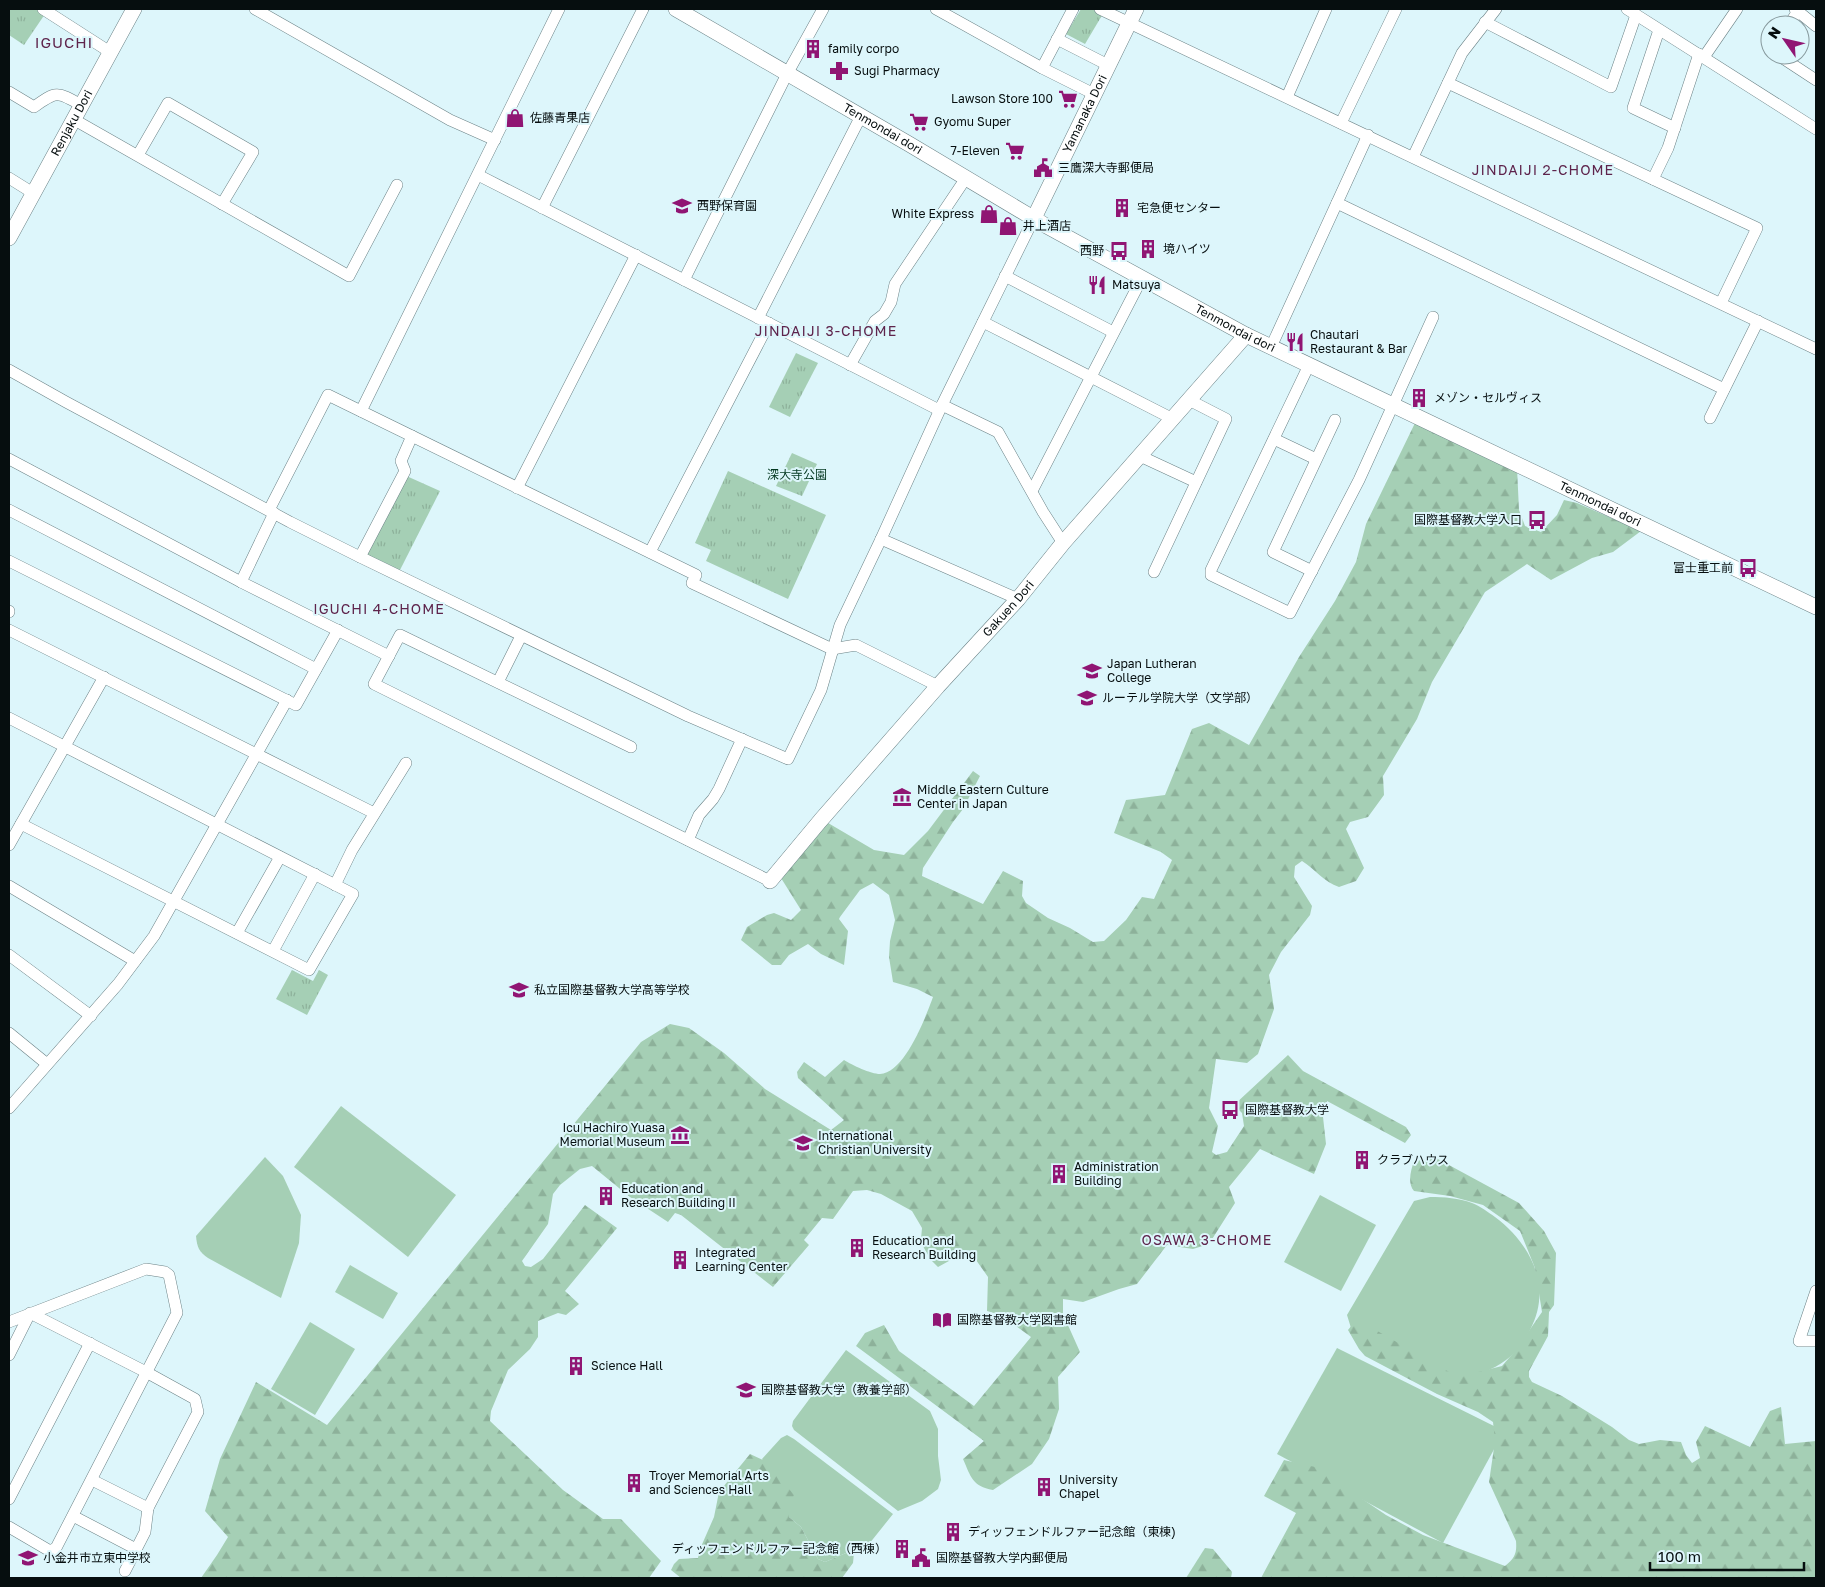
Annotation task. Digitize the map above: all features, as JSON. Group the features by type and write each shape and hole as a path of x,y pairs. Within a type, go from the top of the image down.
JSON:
{"main road":[{"name":"Renjaku Dori","path":"9,238 134,9"},
{"name":"Tenmondai dori","path":"676,9 1034,218 1246,335 1816,607"},
{"name":"Yamanaka Dori","path":"1034,218 1132,15"},
{"name":"Gakuen Dori","path":"770,881 820,821 938,686 1018,599 1063,543 1246,335"}],"street":[{"path":"43,9 110,52"},
{"path":"255,9 450,120 495,140"},
{"path":"361,411 559,9"},
{"path":"542,208 643,9"},
{"path":"684,280 787,74 823,9"},
{"path":"936,9 1042,68 1094,94"},
{"path":"1042,68 1072,9"},
{"path":"1100,9 1132,15 1287,97 1816,349"},
{"path":"1287,97 1326,9"},
{"path":"1341,123 1396,9"},
{"path":"1413,157 1462,54 1496,9"},
{"path":"1653,179 1668,148 1702,56 1734,13 1722,9"},
{"path":"1797,10 1816,26"},
{"path":"1486,22 1612,87 1632,12 1816,129"},
{"path":"1659,30 1633,108 1675,128"},
{"path":"1057,39 1108,65"},
{"path":"1793,65 1816,80"},
{"path":"1448,83 1757,228 1721,303"},
{"path":"9,92 34,108 51,94 63,94 81,105"},
{"path":"138,155 168,104 253,152 222,204"},
{"path":"758,318 861,116"},
{"path":"73,119 349,276 397,185"},
{"path":"1271,347 1368,136"},
{"path":"478,175 850,365 941,408 998,432 1063,543"},
{"path":"9,178 33,193"},
{"path":"850,365 875,321 884,314 891,302 896,284 966,178"},
{"path":"1338,203 1724,389"},
{"path":"9,370 272,512 360,557 688,716 788,759 820,690 840,625 941,408 1034,218"},
{"path":"517,488 636,255"},
{"path":"1005,276 1114,332"},
{"path":"1032,491 1142,278"},
{"path":"1309,366 1211,570 1211,575 1290,613 1359,480 1433,317"},
{"path":"1710,418 1758,321"},
{"path":"983,322 1172,419"},
{"path":"650,552 769,323"},
{"path":"241,582 328,395 696,575 692,583 832,649 856,645 938,686"},
{"path":"1154,572 1226,419 1189,400"},
{"path":"1312,570 1273,552 1335,420"},
{"path":"360,557 404,471 401,461 412,436"},
{"path":"1274,439 1316,459"},
{"path":"1140,456 1196,482"},
{"path":"9,458 241,582 389,656"},
{"path":"9,510 316,669"},
{"path":"881,539 1018,599"},
{"path":"9,561 296,705 338,630"},
{"path":"9,630 374,813"},
{"path":"632,747 400,635 374,684 770,881"},
{"path":"498,682 521,636"},
{"path":"9,845 104,677"},
{"path":"9,1108 91,1016 154,936 287,700"},
{"path":"9,718 353,894 309,970 21,824"},
{"path":"688,840 699,816 719,789 742,739"},
{"path":"335,884 352,850 406,763"},
{"path":"237,933 280,857"},
{"path":"273,951 315,874"},
{"path":"9,886 135,961"},
{"path":"9,955 91,1016"},
{"path":"9,1033 47,1064"},
{"path":"9,1322 146,1269 165,1272 169,1275 177,1313 56,1548 50,1551 9,1527"},
{"path":"1816,1291 1799,1341 1816,1341"},
{"path":"30,1313 195,1399 198,1412 148,1508 145,1532 124,1571"},
{"path":"9,1355 30,1313"},
{"path":"9,1499 90,1343"},
{"path":"92,1480 148,1508"},
{"path":"73,1516 136,1549"}],"green space":[{"path":"9,9 36,9 45,14 24,45 9,35"},
{"path":"1081,9 1098,9 1104,12 1085,44 1066,34"},
{"path":"796,353 818,363 790,417 769,407"},
{"path":"1415,423 1517,468 1519,510 1525,526 1541,532 1557,515 1564,500 1577,503 1641,531 1613,552 1592,558 1551,580 1527,564 1485,592 1432,682 1417,719 1383,776 1384,795 1368,817 1350,822 1346,829 1364,868 1356,881 1339,887 1329,882 1302,861 1295,866 1294,877 1312,906 1310,915 1281,952 1269,975 1274,1009 1258,1054 1247,1063 1216,1059 1209,1108 1218,1126 1212,1152 1216,1155 1227,1152 1244,1126 1242,1113 1234,1105 1288,1055 1303,1071 1406,1127 1411,1135 1405,1143 1327,1101 1323,1117 1326,1144 1314,1174 1260,1149 1229,1187 1235,1203 1209,1244 1193,1249 1167,1245 1137,1284 1083,1302 1063,1299 1063,1314 1080,1352 1058,1377 1059,1409 1049,1439 1032,1464 993,1490 981,1486 973,1480 963,1459 984,1441 856,1346 865,1333 884,1325 899,1351 974,1406 1031,1337 1001,1315 987,1311 988,1277 969,1250 938,1267 924,1248 921,1239 922,1228 912,1211 881,1194 867,1190 853,1191 833,1219 822,1218 804,1240 809,1245 773,1287 681,1215 675,1213 668,1222 630,1197 592,1166 580,1169 560,1185 553,1194 548,1224 522,1261 525,1266 531,1267 543,1259 585,1205 617,1228 565,1291 579,1304 566,1315 558,1313 538,1321 538,1337 530,1349 508,1370 491,1411 490,1421 563,1490 603,1519 621,1519 661,1561 649,1578 201,1578 228,1537 205,1511 220,1459 256,1382 327,1425 641,1042 670,1024 689,1028 724,1053 765,1089 831,1130 844,1120 798,1078 797,1072 804,1062 825,1077 844,1060 876,1074 889,1071 898,1064 920,1029 933,997 917,989 893,982 889,957 890,941 895,920 889,895 873,883 860,890 840,917 839,919 848,931 844,965 821,954 808,944 789,955 781,965 772,965 741,940 747,927 767,915 774,913 791,920 801,910 781,878 823,820 874,850 904,855 928,831 973,771 980,776 963,809 923,868 922,876 983,904 1003,871 1023,881 1022,896 1026,903 1048,918 1070,928 1093,942 1104,941 1126,920 1142,897 1154,899 1172,860 1161,852 1114,833 1126,800 1165,795 1192,729 1209,723 1249,745 1299,657 1335,601 1356,562 1366,524"},
{"name":"深大寺公園","path":"792,453 817,464 802,496 776,486"},
{"path":"728,471 826,515 788,599 706,561 711,550 695,543"},
{"path":"402,474 440,491 399,572 365,554"},
{"path":"292,970 313,981 319,970 328,975 307,1015 276,999"},
{"path":"341,1106 456,1195 408,1257 294,1167"},
{"path":"265,1157 283,1176 301,1215 299,1243 281,1298 202,1254 196,1240 196,1236"},
{"path":"1436,1158 1519,1203 1544,1231 1556,1253 1554,1305 1549,1312 1548,1336 1529,1371 1529,1377 1532,1382 1562,1396 1612,1427 1629,1440 1639,1444 1660,1440 1681,1442 1686,1455 1692,1463 1700,1458 1696,1442 1705,1426 1750,1447 1770,1411 1781,1407 1785,1444 1816,1441 1816,1578 1261,1578 1296,1513 1264,1496 1284,1460 1315,1467 1386,1515 1423,1535 1505,1566 1515,1555 1516,1541 1489,1482 1495,1441 1493,1422 1478,1412 1437,1394 1365,1356 1348,1330 1356,1320 1458,1377 1502,1366 1515,1351 1542,1312 1535,1268 1520,1231 1483,1205 1450,1196 1414,1191 1410,1180 1414,1161"},
{"path":"1320,1195 1376,1225 1341,1291 1284,1262"},
{"path":"1430,1197 1467,1201 1495,1217 1519,1240 1528,1253 1539,1282 1537,1314 1520,1346 1501,1364 1461,1381 1351,1328 1347,1315 1414,1201"},
{"path":"350,1265 398,1293 383,1319 335,1292"},
{"path":"310,1322 355,1349 315,1415 271,1389"},
{"path":"1337,1348 1504,1431 1443,1543 1277,1454"},
{"path":"846,1350 930,1411 938,1429 938,1456 941,1480 938,1489 922,1501 898,1511 794,1430 792,1426 793,1421"},
{"path":"787,1435 893,1514 865,1549 846,1553 825,1562 818,1559 801,1527 789,1517 789,1508 762,1459 781,1438"},
{"path":"750,1454 767,1462 794,1495 789,1508 789,1517 801,1527 818,1559 825,1562 846,1553 854,1553 853,1563 842,1578 681,1578 671,1570 679,1559 698,1558 714,1517 719,1492"},
{"path":"1205,1548 1213,1549 1232,1572 1231,1578 1186,1578"}],"place":[{"name":"family corpo","path":"813,49"},
{"name":"Sugi Pharmacy","path":"839,71"},
{"name":"Lawson Store 100","path":"1068,99"},
{"name":"佐藤青果店","path":"515,118"},
{"name":"Gyomu Super","path":"919,122"},
{"name":"7-Eleven","path":"1015,151"},
{"name":"三鷹深大寺郵便局","path":"1043,168"},
{"name":"西野保育園","path":"682,206"},
{"name":"宅急便センター","path":"1122,208"},
{"name":"White Express","path":"989,214"},
{"name":"井上酒店","path":"1008,226"},
{"name":"境ハイツ","path":"1148,249"},
{"name":"西野","path":"1119,251"},
{"name":"Matsuya","path":"1097,285"},
{"name":"Chautari Restaurant & Bar","path":"1295,342"},
{"name":"メゾン・セルヴィス","path":"1419,398"},
{"name":"国際基督教大学入口","path":"1537,520"},
{"name":"富士重工前","path":"1748,568"},
{"name":"Japan Lutheran College","path":"1092,671"},
{"name":"ルーテル学院大学（文学部）","path":"1087,698"},
{"name":"Middle Eastern Culture Center in Japan","path":"902,797"},
{"name":"私立国際基督教大学高等学校","path":"519,990"},
{"name":"国際基督教大学","path":"1230,1110"},
{"name":"Icu Hachiro Yuasa Memorial Museum","path":"680,1135"},
{"name":"International Christian University","path":"803,1143"},
{"name":"クラブハウス","path":"1362,1160"},
{"name":"Administration Building","path":"1059,1174"},
{"name":"Education and Research Building II","path":"606,1196"},
{"name":"Education and Research Building","path":"857,1248"},
{"name":"Integrated Learning Center","path":"680,1260"},
{"name":"国際基督教大学図書館","path":"942,1320"},
{"name":"Science Hall","path":"576,1366"},
{"name":"国際基督教大学（教養学部）","path":"746,1390"},
{"name":"Troyer Memorial Arts and Sciences Hall","path":"634,1483"},
{"name":"University Chapel","path":"1044,1487"},
{"name":"ディッフェンドルファー記念館（東棟)","path":"953,1532"},
{"name":"ディッフェンドルファー記念館（西棟）","path":"902,1549"},
{"name":"小金井市立東中学校","path":"28,1558"},
{"name":"国際基督教大学内郵便局","path":"921,1558"}],"district":[{"name":"IGUCHI","path":"64,43"},
{"name":"JINDAIJI 2-CHOME","path":"1543,170"},
{"name":"JINDAIJI 3-CHOME","path":"826,331"},
{"name":"IGUCHI 4-CHOME","path":"379,609"},
{"name":"OSAWA 3-CHOME","path":"1207,1240"}]}
